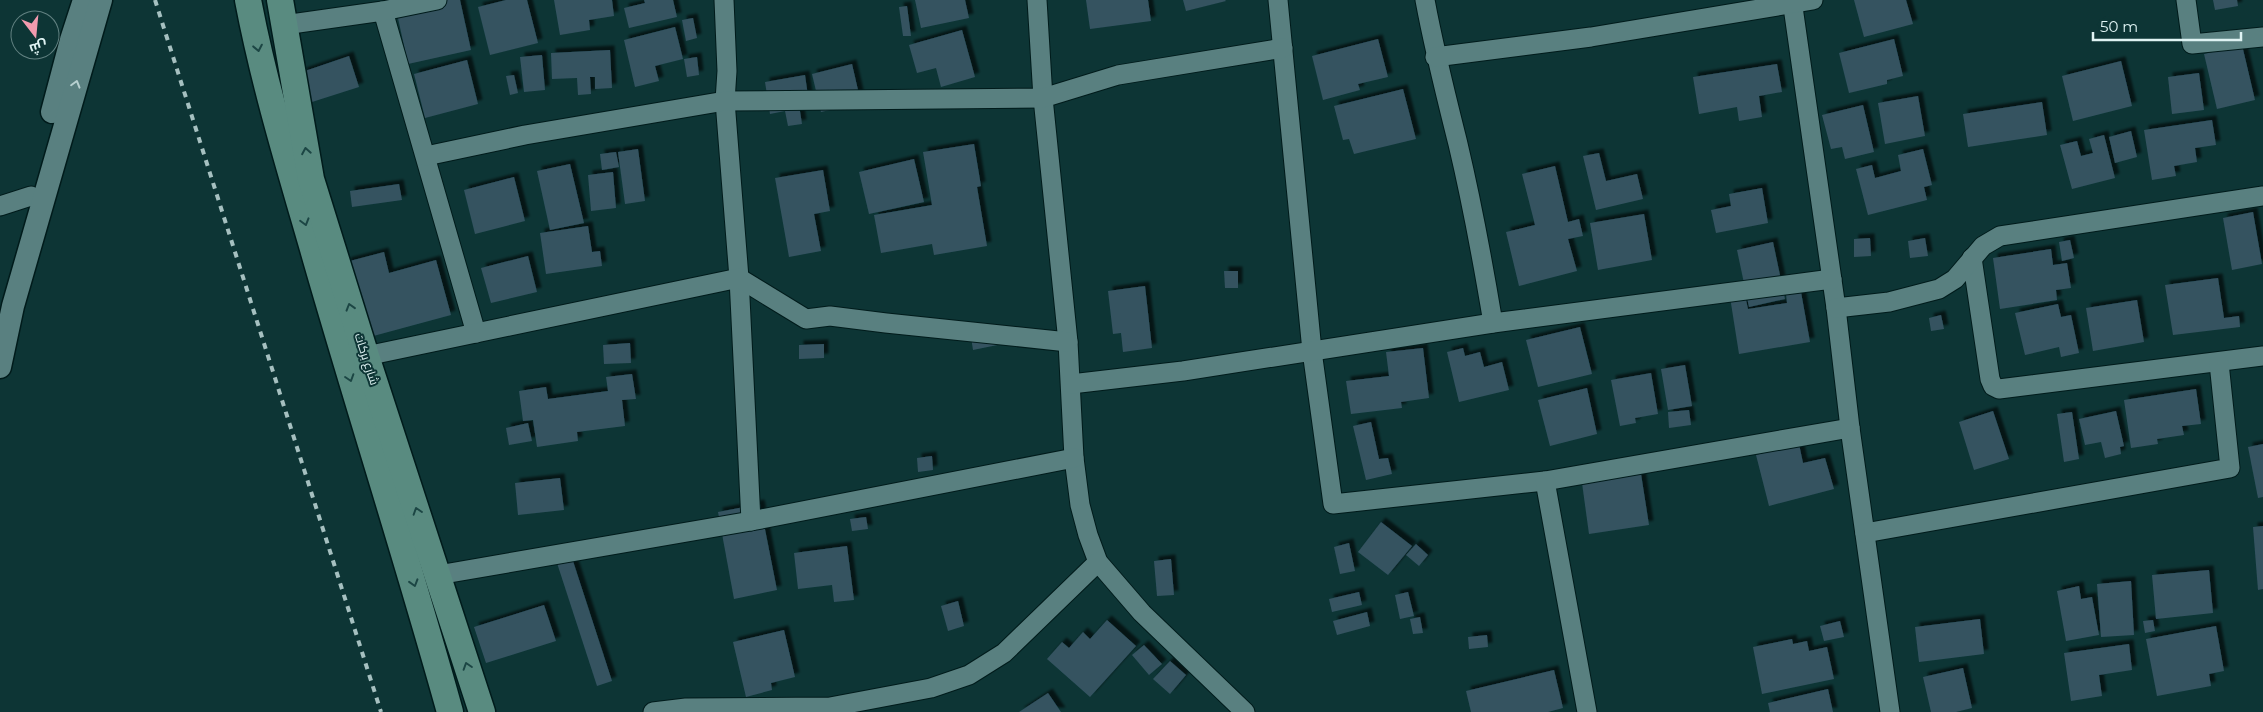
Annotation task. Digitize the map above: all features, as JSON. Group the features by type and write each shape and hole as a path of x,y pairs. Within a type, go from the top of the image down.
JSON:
{"main road":[{"name":"شارع بركات","path":"248,0 260,59 296,191 345,361 416,587 450,712"},
{"name":"شارع بركات","path":"282,12 311,179 366,356 482,712"}],"street":[{"path":"0,299 22,218 31,196 71,40 84,0"},
{"path":"0,367 18,287 101,0"},
{"path":"282,12 383,11 437,0"},
{"path":"724,0 725,101 739,278 751,520"},
{"path":"1037,0 1043,98 1068,342 1074,458 1080,504 1098,562 1142,613 1238,710"},
{"path":"1278,0 1312,351 1333,504 1544,481 1850,428"},
{"path":"1425,0 1435,57 1458,144 1478,236 1494,323"},
{"path":"1435,57 1591,37 1792,1 1813,0"},
{"path":"2186,0 2192,44 2263,37"},
{"path":"1792,1 1836,308 1850,428 1890,712"},
{"path":"383,11 476,333"},
{"path":"426,156 525,135 725,101 1043,98 1118,75 1283,48"},
{"path":"0,206 31,196"},
{"path":"1836,308 1889,302 1939,289 1955,279 1983,246 2000,236 2263,196"},
{"path":"1972,258 1993,386 1999,389 2263,356"},
{"path":"366,356 739,278 806,319 830,316 857,318 886,323 1068,342"},
{"path":"1071,384 1183,371 1494,323 1832,279"},
{"path":"1865,533 2230,468 2219,363"},
{"path":"438,575 751,520 1074,458"},
{"path":"1544,481 1587,712"},
{"path":"653,712 686,708 830,709 931,688 969,675 1004,652 1098,562"}],"building":[{"path":"439,0 460,0 471,50 408,64 396,9"},
{"path":"506,0 527,0 538,43 490,55 478,7"},
{"path":"554,0 612,0 614,16 589,20 590,30 560,35"},
{"path":"644,0 673,0 677,17 629,28 624,8 645,3"},
{"path":"915,0 965,0 969,18 921,28"},
{"path":"1086,0 1148,0 1151,21 1090,29"},
{"path":"1183,0 1225,0 1226,1 1186,11"},
{"path":"1854,0 1906,0 1913,24 1864,37"},
{"path":"2213,0 2237,0 2238,6 2215,10"},
{"path":"907,6 911,36 903,36 899,7"},
{"path":"693,18 697,38 686,41 682,20"},
{"path":"675,27 683,59 655,66 659,81 635,87 624,40"},
{"path":"962,30 975,77 941,87 936,68 917,73 909,45"},
{"path":"1378,39 1388,77 1358,84 1360,90 1323,100 1312,56"},
{"path":"1894,39 1903,76 1887,80 1887,84 1849,93 1839,53"},
{"path":"2242,45 2255,100 2217,109 2204,54"},
{"path":"610,50 612,88 595,89 595,77 590,77 591,94 578,95 577,78 552,79 551,53"},
{"path":"542,55 545,90 524,92 520,57"},
{"path":"349,56 359,87 312,102 302,72"},
{"path":"697,57 699,75 687,77 684,59"},
{"path":"467,60 478,104 425,118 414,74"},
{"path":"2121,61 2132,106 2073,121 2062,76"},
{"path":"852,64 861,103 821,112 812,74"},
{"path":"1777,64 1782,92 1759,96 1762,117 1739,121 1737,107 1699,114 1693,77"},
{"path":"2199,73 2204,110 2172,114 2168,77"},
{"path":"514,75 518,93 510,95 506,76"},
{"path":"805,75 809,103 799,105 802,124 788,126 785,111 770,114 765,82"},
{"path":"1403,89 1416,139 1354,154 1349,139 1343,140 1334,106"},
{"path":"1918,96 1925,136 1885,144 1878,103"},
{"path":"2042,102 2047,135 1968,147 1963,114"},
{"path":"1863,105 1874,152 1845,159 1842,147 1831,149 1822,115"},
{"path":"2212,120 2216,145 2195,148 2197,162 2174,166 2176,176 2152,180 2144,130"},
{"path":"2131,131 2137,157 2115,163 2109,137"},
{"path":"2104,135 2115,178 2072,189 2060,145 2077,141 2081,156 2093,153 2089,139"},
{"path":"974,144 981,186 977,187 987,246 934,255 932,244 881,253 874,215 932,205 923,152"},
{"path":"638,149 645,201 625,204 618,152"},
{"path":"1923,149 1932,185 1924,187 1927,200 1868,215 1856,169 1872,165 1875,178 1901,171 1898,155"},
{"path":"616,152 619,167 602,170 600,154"},
{"path":"1599,153 1606,181 1637,174 1643,199 1596,210 1583,156"},
{"path":"914,159 924,202 869,214 859,172"},
{"path":"570,164 584,223 550,230 537,171"},
{"path":"1555,166 1568,222 1579,219 1583,236 1568,239 1577,271 1519,286 1506,232 1535,225 1522,174"},
{"path":"823,170 830,211 814,214 821,251 789,257 775,178"},
{"path":"613,172 616,208 591,211 588,175"},
{"path":"514,177 525,221 475,234 464,190"},
{"path":"399,184 402,200 352,207 350,191"},
{"path":"1762,188 1768,223 1716,233 1711,210 1731,206 1729,194"},
{"path":"2253,212 2262,264 2232,270 2223,218"},
{"path":"1644,214 1652,260 1598,270 1590,223"},
{"path":"588,226 592,252 600,251 602,266 546,274 540,233"},
{"path":"1870,238 1871,256 1854,257 1854,239"},
{"path":"1925,238 1928,256 1910,258 1908,241"},
{"path":"2070,240 2074,258 2062,261 2059,242"},
{"path":"1773,242 1785,299 1749,307 1737,250"},
{"path":"2051,249 2053,265 2067,263 2071,288 2056,290 2057,300 2000,309 1993,258"},
{"path":"384,252 389,273 436,260 451,315 366,338 346,262"},
{"path":"528,256 537,292 491,303 481,268"},
{"path":"1224,271 1238,271 1238,288 1225,288"},
{"path":"2218,278 2224,318 2239,316 2240,327 2173,335 2165,285"},
{"path":"1145,286 1152,348 1123,352 1121,333 1113,334 1108,291"},
{"path":"1801,292 1810,342 1739,354 1730,297 1745,295 1748,309 1787,303 1786,294"},
{"path":"2137,300 2144,342 2093,351 2086,308"},
{"path":"2058,304 2061,317 2071,315 2079,353 2061,357 2059,347 2025,355 2015,313"},
{"path":"1941,315 1944,329 1931,331 1929,318"},
{"path":"1580,327 1592,374 1538,387 1526,340"},
{"path":"971,337 1012,342 973,350"},
{"path":"630,343 631,363 604,364 603,345"},
{"path":"824,344 824,358 799,359 799,345"},
{"path":"1423,348 1429,398 1401,402 1402,408 1351,414 1346,381 1389,376 1386,352"},
{"path":"1463,348 1465,356 1480,352 1484,367 1502,362 1509,390 1459,402 1447,352"},
{"path":"1685,365 1692,406 1668,410 1661,369"},
{"path":"1651,373 1658,414 1635,418 1636,423 1620,426 1611,380"},
{"path":"632,374 636,399 622,400 625,426 577,432 578,441 537,447 533,420 523,421 519,391 546,387 548,399 608,391 606,377"},
{"path":"1587,388 1597,434 1550,446 1538,400"},
{"path":"2196,389 2201,424 2182,426 2184,435 2157,439 2158,444 2131,448 2124,400"},
{"path":"1689,410 1691,425 1669,428 1668,412"},
{"path":"1993,411 2009,459 1974,470 1959,422"},
{"path":"2116,411 2124,446 2120,447 2121,454 2105,458 2101,442 2085,445 2079,419"},
{"path":"2072,412 2079,459 2064,462 2057,414"},
{"path":"1371,422 1379,459 1388,458 1392,474 1366,480 1353,426"},
{"path":"528,423 532,441 509,445 506,428"},
{"path":"1799,444 1803,463 1825,458 1834,489 1769,506 1756,455"},
{"path":"2263,444 2263,497 2258,498 2248,447"},
{"path":"932,456 933,470 918,472 917,458"},
{"path":"1641,474 1649,525 1589,534 1582,483"},
{"path":"560,478 564,510 518,515 515,483"},
{"path":"760,504 777,590 734,599 718,512"},
{"path":"866,517 868,529 852,531 850,519"},
{"path":"1381,522 1412,546 1388,575 1358,552"},
{"path":"2263,526 2263,589 2258,590 2253,527"},
{"path":"1349,543 1355,571 1340,574 1334,547"},
{"path":"1416,544 1428,555 1419,566 1406,555"},
{"path":"847,546 854,600 834,602 832,585 798,589 794,553"},
{"path":"572,558 612,681 597,686 557,563"},
{"path":"1171,559 1174,595 1157,596 1154,561"},
{"path":"2209,570 2213,613 2156,619 2152,575"},
{"path":"2131,581 2134,635 2101,637 2097,584"},
{"path":"2079,586 2081,599 2092,597 2099,635 2066,641 2057,591"},
{"path":"1359,592 1362,605 1332,612 1329,599"},
{"path":"1408,592 1414,616 1400,619 1395,595"},
{"path":"958,601 964,626 948,631 941,606"},
{"path":"544,605 556,641 486,663 474,627"},
{"path":"1367,612 1370,626 1337,635 1333,621"},
{"path":"1420,617 1423,633 1413,634 1410,619"},
{"path":"1980,619 1984,654 1919,662 1915,627"},
{"path":"1107,620 1136,646 1090,697 1047,659 1062,642 1069,648 1083,632 1090,639"},
{"path":"2153,620 2155,631 2145,633 2143,621"},
{"path":"1840,621 1844,637 1824,641 1820,626"},
{"path":"2216,626 2224,671 2209,674 2211,686 2157,696 2146,639"},
{"path":"784,630 795,677 771,683 772,690 746,697 733,642"},
{"path":"1487,635 1488,647 1469,649 1468,637"},
{"path":"1792,639 1793,644 1807,641 1809,651 1827,647 1834,679 1762,694 1753,647"},
{"path":"2129,644 2132,670 2099,675 2102,696 2071,701 2064,653"},
{"path":"1144,645 1162,664 1149,675 1132,655"},
{"path":"1170,661 1186,675 1170,694 1153,679"},
{"path":"1963,668 1972,708 1956,712 1931,712 1923,677"},
{"path":"1554,670 1563,708 1548,712 1471,712 1466,691"},
{"path":"1828,689 1833,712 1770,712 1768,703"},
{"path":"1048,693 1061,712 1019,712"}],"railway":[{"path":"155,0 381,712"}]}
